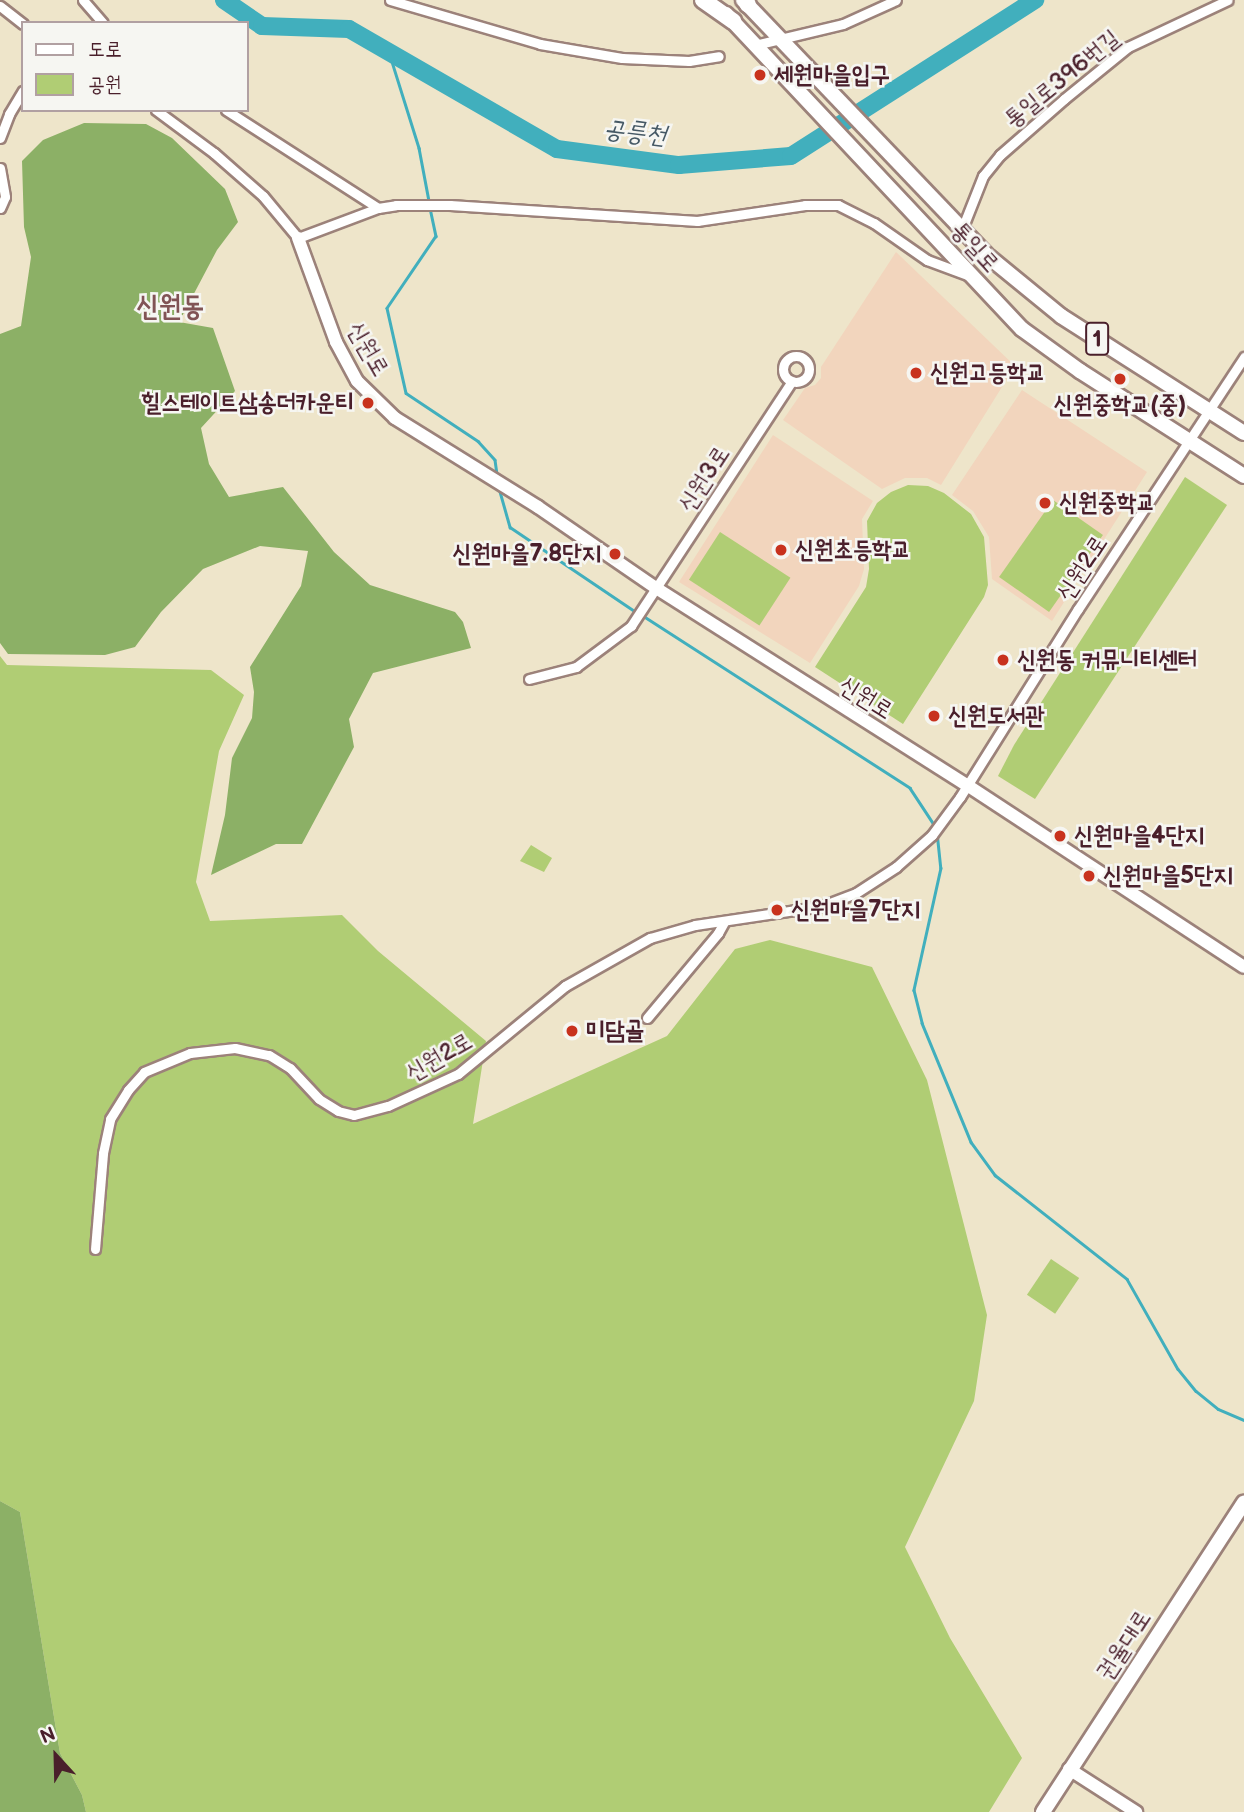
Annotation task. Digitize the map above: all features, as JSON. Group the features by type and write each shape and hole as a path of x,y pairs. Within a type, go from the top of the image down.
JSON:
{"highway":[{"path":"703,0 733,21"}],"main road":[{"name":"통일로","path":"713,0 970,276 1022,328 1052,352 1244,476"},
{"name":"통일로","path":"746,2 989,257 1061,316 1244,433"},
{"name":"권율대로","path":"1043,1812 1244,1503"}],"street":[{"path":"83,0 101,21"},
{"path":"390,0 540,44 609,56 689,61 719,56"},
{"path":"755,45 843,24 896,0"},
{"name":"통일로396번길","path":"962,229 982,176 1000,155 1064,99 1128,47 1228,0"},
{"path":"0,6 21,22"},
{"path":"0,138 4,114 21,94"},
{"path":"159,112 214,153 263,196 298,238 378,208 396,205 450,205 697,221 805,205 838,205 874,223 927,260 970,276"},
{"path":"229,112 378,208"},
{"path":"0,167 5,197 0,208"},
{"name":"신원로","path":"298,238 336,342 356,381 395,418 538,507 653,593 968,785 1244,967"},
{"name":"신원2로","path":"95,1250 103,1153 110,1119 128,1090 145,1072 190,1053 235,1048 269,1055 290,1068 319,1099 338,1111 354,1115 388,1106 458,1074 565,986 605,961 650,938 695,925 822,906 856,893 916,852 968,785 1244,357"},
{"name":"신원3로","path":"529,679 576,667 595,656 631,626 792,381"},
{"path":"647,1018 718,933 724,922"},
{"path":"1069,1769 1136,1812"}],"shaded area":[{"name":"신원고등학교","path":"896,252 1015,366 941,485 927,478 905,478 882,489 783,420 805,388 815,385 821,378 821,367"},
{"name":"신원중학교","path":"1022,390 1147,472 1052,621 992,579 989,537 973,511 952,495"},
{"name":"신원초등학교","path":"773,435 873,501 862,519 864,569 859,586 810,663 679,582"}],"green space":[{"path":"84,123 146,124 172,138 225,189 238,222 217,250 179,322 213,328 235,391 201,428 209,464 229,497 283,487 334,552 370,585 455,612 463,622 471,648 373,673 349,719 354,747 302,844 276,844 211,875 225,815 232,758 252,718 254,692 250,667 301,586 308,551 260,546 203,569 161,612 135,647 105,655 8,654 0,643 0,334 21,326 31,257 24,227 22,161 43,140"},
{"path":"1185,477 1227,505 1035,799 998,776 1014,745"},
{"path":"908,485 928,486 944,493 971,514 984,537 988,585 984,597 903,724 815,667 866,587 869,569 867,521 877,503 891,492"},
{"path":"1053,500 1103,535 1049,612 999,577"},
{"path":"720,532 790,578 759,626 689,580"},
{"path":"0,656 7,665 211,670 244,695 219,751 196,882 210,921 342,915 378,951 486,1041 473,1124 667,1036 735,949 770,940 872,967 927,1080 987,1315 974,1401 905,1547 950,1638 1022,1758 989,1812 86,1812 82,1795 60,1753 20,1512 0,1501"},
{"path":"531,845 552,858 544,872 520,861"},
{"path":"1051,1259 1079,1278 1055,1314 1027,1295"},
{"path":"0,1501 20,1512 60,1753 82,1795 86,1812 0,1812"}],"waterway":[{"name":"공릉천","path":"224,0 262,26 349,29 557,149 679,165 791,156 1035,0"},
{"path":"389,52 419,148 429,201"},
{"path":"430,208 436,236 387,308 406,393 478,441 495,460 497,475"},
{"path":"499,488 510,527 636,612"},
{"path":"642,615 910,788 935,826"},
{"path":"937,832 941,868 914,990 922,1023 971,1142 995,1175 1127,1279 1178,1369 1196,1391 1218,1409 1244,1420"}],"place":[{"name":"세원마을입구","path":"760,75"},
{"name":"신원고등학교","path":"916,373"},
{"name":"신원중학교(중)","path":"1120,379"},
{"name":"힐스테이트삼송더카운티","path":"368,403"},
{"name":"신원중학교","path":"1045,503"},
{"name":"신원초등학교","path":"781,550"},
{"name":"신원마을7.8단지","path":"615,554"},
{"name":"신원동 커뮤니티센터","path":"1003,660"},
{"name":"신원도서관","path":"934,716"},
{"name":"신원마을4단지","path":"1060,836"},
{"name":"신원마을5단지","path":"1089,876"},
{"name":"신원마을7단지","path":"777,910"},
{"name":"미담골","path":"572,1031"}],"district":[{"name":"신원동","path":"170,307"}]}
